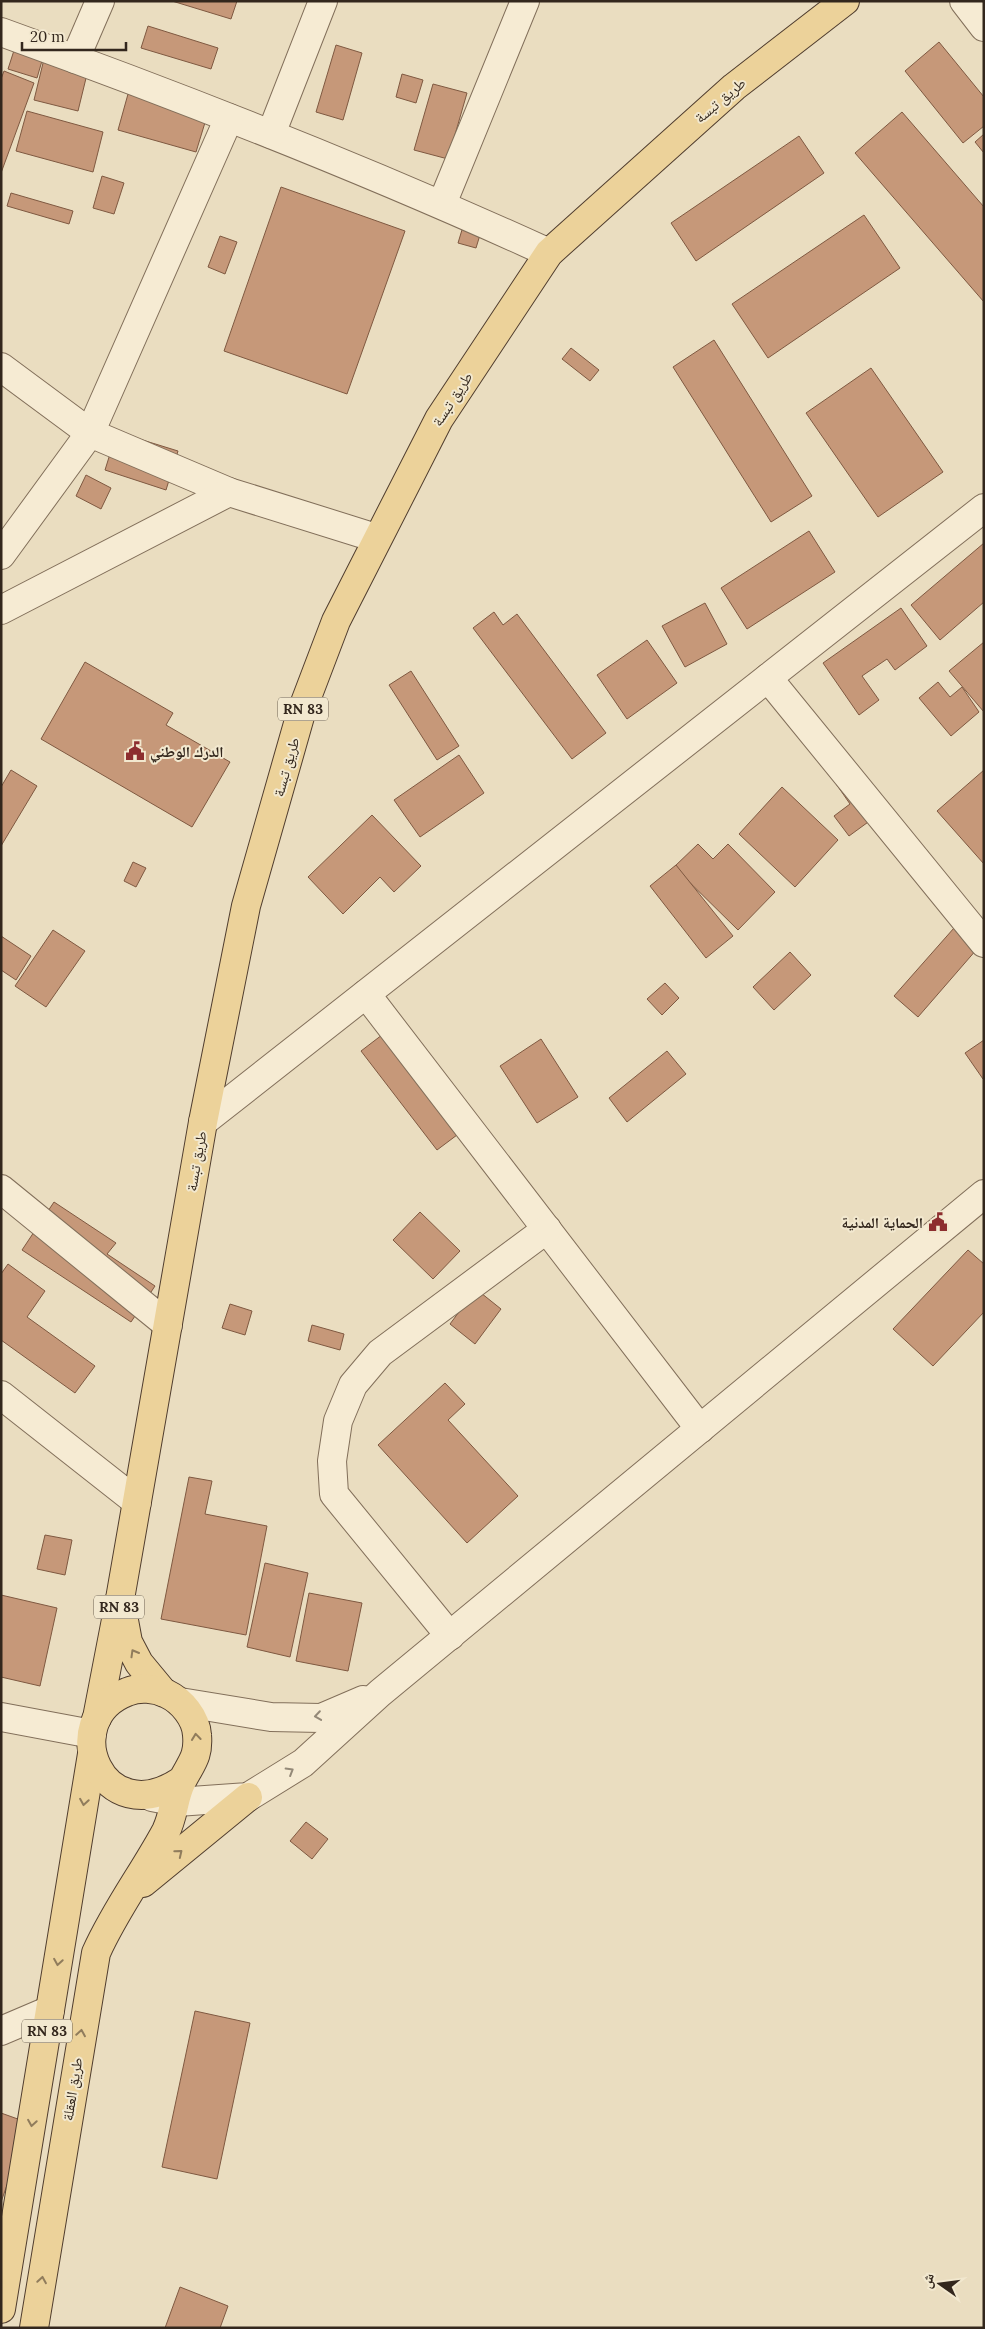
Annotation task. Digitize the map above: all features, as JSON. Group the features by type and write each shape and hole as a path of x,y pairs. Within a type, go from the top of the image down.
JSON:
{"main road":[{"name":"طريق تبسة","path":"120,1599 203,1122 246,906 301,713 336,621 376,538 439,419 549,253 734,87 845,1"},
{"name":"RN 83","path":"120,1599 128,1642 140,1663 171,1697"},
{"name":"RN 83","path":"1,2309 94,1735 120,1599"},
{"path":"148,1796 133,1795 119,1790 106,1781 97,1768 94,1735 106,1706 118,1696 140,1690 171,1697 190,1716 197,1733 197,1750 179,1792"},
{"name":"طريق العقلة","path":"34,2328 96,1953 108,1926 167,1829 179,1792"},
{"path":"128,1895 248,1796"}],"street":[{"path":"75,59 100,1"},
{"path":"271,134 323,1"},
{"path":"442,204 525,1"},
{"path":"964,1 984,27"},
{"path":"1,32 271,134 442,204 549,253"},
{"path":"1,555 90,433 229,118"},
{"path":"1,367 90,433 229,492 376,538"},
{"path":"1,610 229,492"},
{"path":"203,1122 984,508"},
{"path":"768,678 984,943"},
{"path":"366,994 700,1429"},
{"path":"1,1189 168,1325"},
{"path":"148,1796 179,1792 248,1796 304,1763 380,1693 984,1194"},
{"path":"450,1636 334,1494 332,1461 338,1421 353,1385 380,1354 547,1229"},
{"path":"1,1395 137,1502"},
{"path":"171,1697 272,1717 321,1718 380,1693"},
{"path":"1,1717 94,1735"},
{"path":"1,2032 50,2010"}],"building":[{"path":"172,1 237,1 231,19"},
{"path":"148,26 218,48 211,69 141,48"},
{"path":"18,38 46,47 37,78 8,69"},
{"path":"939,42 984,97 984,126 963,143 905,71"},
{"path":"336,45 362,53 343,120 316,112"},
{"path":"44,59 88,70 78,111 34,100"},
{"path":"4,71 34,83 1,173 1,79"},
{"path":"402,74 423,80 416,103 396,97"},
{"path":"433,84 467,93 448,159 414,150"},
{"path":"128,94 207,116 196,152 118,130"},
{"path":"27,111 103,132 93,172 16,151"},
{"path":"902,112 984,207 984,302 855,153"},
{"path":"984,134 984,153 975,142"},
{"path":"799,136 824,173 696,261 671,223"},
{"path":"102,176 124,183 114,214 93,208"},
{"path":"281,187 405,231 347,394 224,351"},
{"path":"11,193 73,211 69,224 7,206"},
{"path":"864,215 900,268 768,358 732,304"},
{"path":"465,220 483,225 476,248 458,243"},
{"path":"220,236 237,242 225,274 208,267"},
{"path":"714,340 812,496 771,522 673,367"},
{"path":"571,348 599,370 590,381 562,359"},
{"path":"871,368 943,472 878,517 806,413"},
{"path":"123,434 178,451 166,490 105,470 110,454"},
{"path":"86,475 111,488 101,509 76,496"},
{"path":"809,531 835,572 747,629 721,588"},
{"path":"984,543 984,602 940,640 911,605"},
{"path":"705,603 727,644 685,667 662,626"},
{"path":"901,608 927,646 895,670 887,659 862,676 879,700 859,715 823,663"},
{"path":"494,612 503,625 517,614 606,733 572,759 473,628"},
{"path":"647,640 677,683 627,719 597,675"},
{"path":"984,642 984,712 949,671"},
{"name":"الدرك الوطني","path":"85,662 173,713 166,725 230,762 192,827 41,739"},
{"path":"411,671 459,746 437,760 389,685"},
{"path":"938,682 950,697 962,687 979,712 951,736 919,698"},
{"path":"459,755 484,793 420,837 394,800"},
{"path":"851,760 886,809 849,836 834,816 850,804 830,775"},
{"path":"11,770 37,786 1,846 1,787"},
{"path":"984,770 984,864 937,811"},
{"path":"782,787 838,840 795,887 739,834"},
{"path":"372,815 421,866 394,892 380,877 343,914 308,877"},
{"path":"698,844 713,859 728,844 775,892 738,930 674,867"},
{"path":"133,862 146,868 136,887 124,881"},
{"path":"676,865 733,936 706,958 650,886"},
{"path":"954,928 977,949 918,1017 894,996"},
{"path":"53,930 85,951 46,1007 15,986"},
{"path":"1,936 31,956 16,980 1,970"},
{"path":"790,952 811,975 774,1010 753,987"},
{"path":"665,983 679,998 662,1015 647,999"},
{"path":"395,1025 477,1120 437,1150 361,1051"},
{"path":"541,1039 578,1097 537,1123 500,1066"},
{"path":"984,1040 984,1078 983,1079 965,1053"},
{"path":"667,1051 686,1074 627,1122 609,1098"},
{"path":"54,1202 116,1243 107,1254 155,1286 131,1322 22,1250"},
{"path":"420,1212 460,1251 433,1279 393,1240"},
{"path":"968,1250 984,1264 984,1312 933,1366 893,1329"},
{"path":"8,1264 45,1291 27,1317 95,1366 75,1393 1,1340 1,1274"},
{"path":"476,1289 501,1309 475,1344 450,1324"},
{"path":"230,1304 252,1311 245,1335 222,1328"},
{"path":"312,1325 344,1334 340,1350 308,1341"},
{"path":"445,1383 465,1404 448,1420 518,1496 467,1543 378,1445"},
{"path":"189,1477 212,1481 205,1514 267,1526 246,1635 161,1619"},
{"path":"45,1535 72,1540 65,1575 37,1569"},
{"path":"265,1563 308,1573 290,1657 247,1647"},
{"path":"309,1593 362,1603 348,1671 296,1661"},
{"path":"1,1595 57,1608 40,1686 1,1677"},
{"path":"306,1822 328,1839 312,1859 290,1841"},
{"path":"195,2011 250,2023 217,2179 162,2167"},
{"path":"1,2113 29,2123 1,2202"},
{"path":"180,2287 228,2306 220,2328 165,2328"}],"place":[{"name":"الدرك الوطني","path":"135,751"},
{"name":"الحماية المدنية","path":"938,1222"}]}
